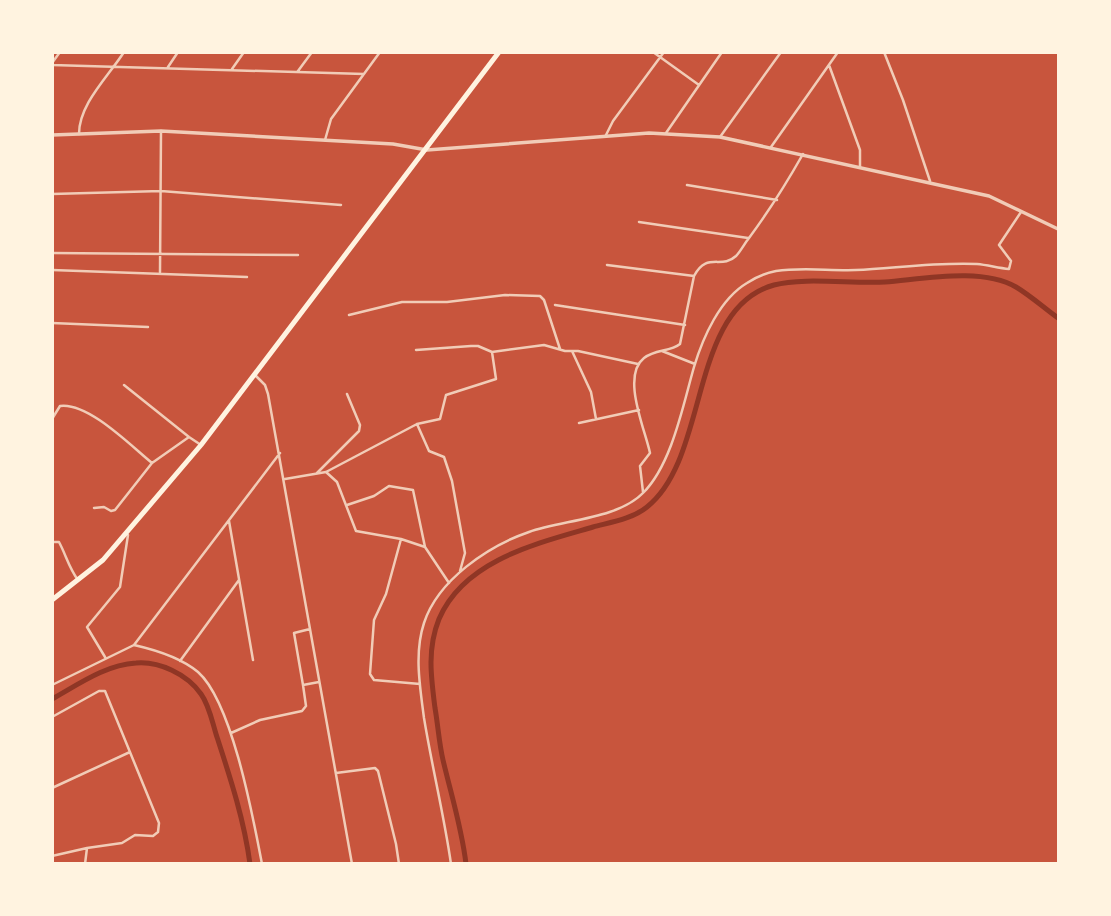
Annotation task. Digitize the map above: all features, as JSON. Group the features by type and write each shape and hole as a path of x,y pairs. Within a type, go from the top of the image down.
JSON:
{"main road":[{"path":"52,600 103,560 201,445 499,52"}],"street":[{"path":"52,64 60,52"},
{"path":"79,134 83,112 124,52"},
{"path":"167,67 178,52"},
{"path":"232,69 244,52"},
{"path":"298,71 312,52"},
{"path":"325,140 331,119 380,52"},
{"path":"653,52 699,85"},
{"path":"606,136 613,121 664,52"},
{"path":"666,133 722,52"},
{"path":"720,137 780,52"},
{"path":"771,147 838,52"},
{"path":"884,52 930,181"},
{"path":"52,64 364,74"},
{"path":"829,65 860,150 860,167"},
{"path":"160,273 161,131"},
{"path":"52,135 161,131 393,144 427,150 666,133 720,137 989,196 1059,229"},
{"path":"643,493 640,466 650,453 634,380 638,364 645,357 680,344 694,276 699,268 707,262 731,259 777,200 803,154"},
{"path":"687,185 777,200"},
{"path":"52,194 161,191 341,205"},
{"path":"451,863 419,684 423,625 430,609 449,583 485,554 521,535 614,510 632,502 643,493 660,468 669,446 695,364 709,331 727,301 745,284 762,275 780,271 976,264 1007,269 1011,261 999,245 1021,212"},
{"path":"639,222 748,238"},
{"path":"52,253 298,255"},
{"path":"607,265 694,276"},
{"path":"52,270 247,277"},
{"path":"349,315 402,302 447,302 505,295 540,296 544,300 560,349"},
{"path":"555,305 685,324"},
{"path":"52,323 148,327"},
{"path":"416,350 471,346 492,352 544,345 638,364"},
{"path":"572,351 599,418"},
{"path":"662,351 695,364"},
{"path":"285,479 326,472 417,424 440,419 445,397 450,392 495,379 492,352"},
{"path":"254,374 265,385 280,453 352,863"},
{"path":"124,385 201,445"},
{"path":"317,473 359,431 360,425 347,394"},
{"path":"53,417 57,408 66,405 89,413 152,463"},
{"path":"579,423 639,410"},
{"path":"417,424 429,451 444,457 452,481 465,553 459,574"},
{"path":"94,508 115,510 152,463 188,437"},
{"path":"52,685 134,645 280,453"},
{"path":"326,472 337,482 356,531 401,538 425,547"},
{"path":"347,505 374,496 389,486 413,490 425,547 449,583"},
{"path":"229,521 253,660"},
{"path":"105,657 88,630 88,624 120,587 128,532"},
{"path":"401,538 386,594 374,620 370,674 374,680 419,684"},
{"path":"52,542 59,542 70,569 78,580"},
{"path":"180,661 239,580"},
{"path":"230,733 260,720 302,711 306,706 294,633 310,629"},
{"path":"134,645 168,654 196,670 218,697 252,811 262,863"},
{"path":"303,685 319,682"},
{"path":"52,717 103,690 159,823 159,832 149,837 135,835 122,843 52,856"},
{"path":"52,788 130,752"},
{"path":"336,773 375,768 378,772 399,863"},
{"path":"85,863 87,848"}],"waterway":[{"path":"466,864 442,754 432,685 431,652 439,619 451,599 466,582 484,568 527,548 628,517 647,507 667,484 681,455 713,353 727,323 746,299 774,285 786,283 987,277 1016,287 1058,318"},
{"path":"52,699 92,676 114,667 136,663 154,664 172,670 188,680 201,694 210,713 240,814 250,864"}]}
